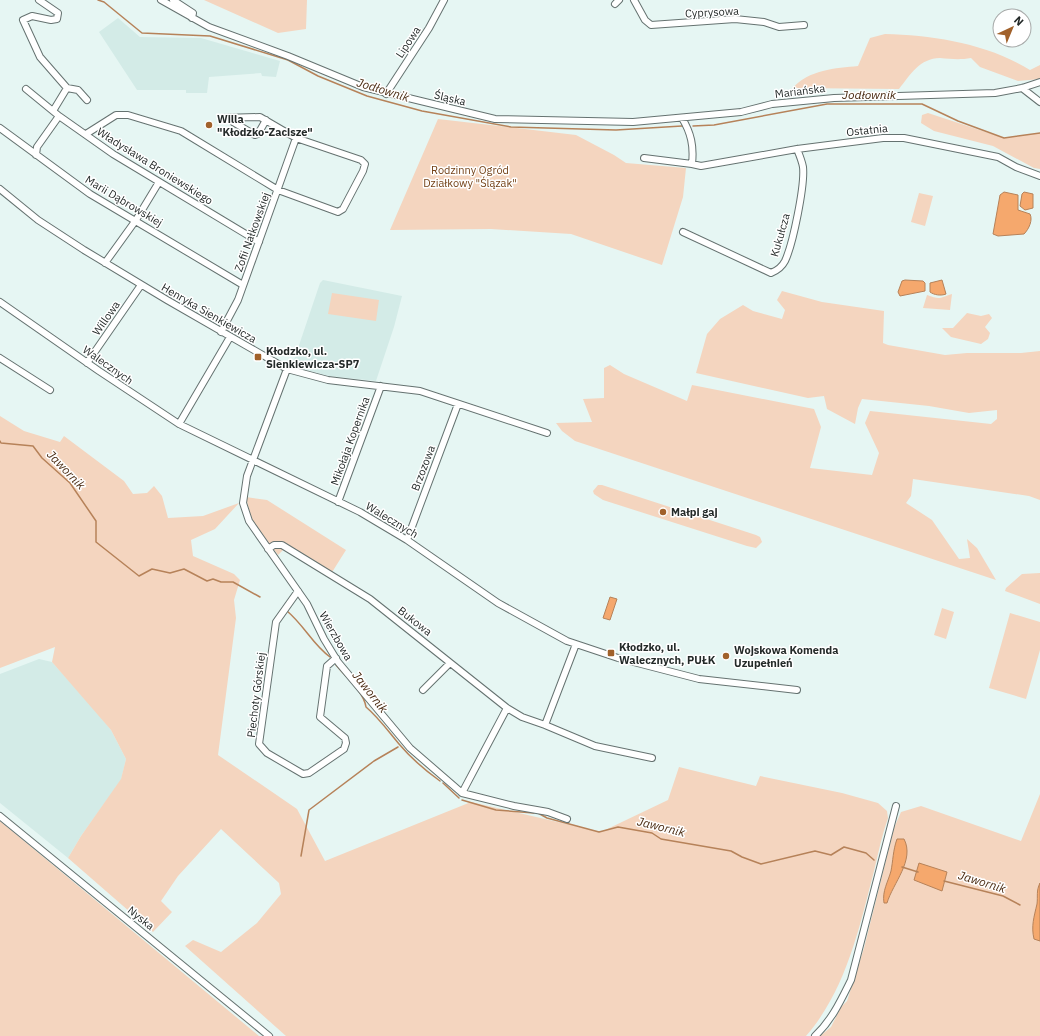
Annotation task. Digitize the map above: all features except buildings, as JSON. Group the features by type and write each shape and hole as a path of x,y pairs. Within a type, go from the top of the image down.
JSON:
{"street":[{"path":"39,0 58,13 57,20 32,16 23,20 24,26 40,57 67,88 78,90 87,100"},
{"name":"Śląska","path":"162,0 192,18 228,36 288,56 363,87 386,94 495,119 564,122 633,122 682,118"},
{"path":"173,0 193,13 192,18"},
{"name":"Lipowa","path":"386,94 430,28 444,0"},
{"name":"Cyprysowa","path":"634,0 645,20 651,25 735,19 764,22 779,27 804,25"},
{"name":"Mariańska","path":"682,118 741,112 772,104 834,98 994,93 1022,88 1040,82"},
{"path":"53,111 67,88"},
{"path":"1022,88 1040,102"},
{"name":"Władysława Broniewskiego","path":"26,89 59,116 113,154 259,242"},
{"path":"86,134 116,115 128,114 182,131 278,190 338,212 344,209 365,164 361,160 296,138 260,117 221,118"},
{"path":"36,155 37,147 59,116"},
{"path":"233,118 233,122 255,135 258,134 266,120"},
{"path":"682,118 690,133 693,155 692,164"},
{"name":"Marii Dąbrowskiej","path":"0,128 90,194 243,285"},
{"name":"Zofii Nałkowskiej","path":"221,332 238,300 296,138"},
{"name":"Ostatnia","path":"644,158 701,166 797,149 883,138 904,138 998,157 1016,167 1040,176"},
{"name":"Kukułcza","path":"682,232 771,273 776,271 784,263 788,254 801,191 803,166 797,149"},
{"path":"105,263 136,220 159,182"},
{"name":"Henryka Sienkiewicza","path":"0,189 38,220 105,263 221,332 287,369 328,380 420,391 547,433"},
{"name":"Willowa","path":"87,363 141,285"},
{"name":"Walecznych","path":"0,302 87,363 179,424 253,462 338,502 407,540 498,603 576,644 642,665 699,679 797,690"},
{"path":"179,424 230,337"},
{"path":"0,358 50,390"},
{"name":"Wierzbowa","path":"287,369 247,476 243,503 249,521 298,591 336,658 368,699 410,748 462,793"},
{"name":"Mikołaja Kopernika","path":"338,502 381,386"},
{"name":"Brzozowa","path":"407,540 458,404"},
{"name":"Bukowa","path":"268,549 274,545 282,545 370,599 507,708 522,717 595,746 652,758"},
{"name":"Piechoty Górskiej","path":"298,591 276,622 259,744 267,753 303,774 309,773 344,749 346,743 345,738 320,717 327,666 329,662 336,658"},
{"path":"545,725 576,644"},
{"path":"423,690 450,662"},
{"path":"507,708 462,793 514,806 548,812 567,819"},
{"path":"815,1036 832,1016 851,980 896,806"},
{"name":"Nyska","path":"0,816 269,1036"}],"shaded area":[{"path":"118,18 140,37 201,38 280,61 276,77 262,76 261,73 209,77 207,93 186,93 186,90 137,90 99,32"},
{"path":"1004,192 1018,195 1018,210 1030,214 1031,216 1030,224 1024,234 998,236 993,234 1000,195"},
{"path":"1024,192 1033,194 1033,208 1025,210 1020,206 1022,194"},
{"path":"323,280 402,296 394,327 376,381 329,376 292,366 320,283"},
{"path":"942,280 946,294 938,295 930,292 930,283"},
{"path":"902,281 923,281 925,283 925,291 900,296 898,292"},
{"path":"610,597 617,599 610,620 603,618"},
{"path":"39,659 52,662 95,710 111,730 126,759 121,780 81,836 68,858 0,803 0,674"},
{"path":"897,839 904,839 907,847 907,855 902,871 887,903 884,903 885,891 891,871"},
{"path":"919,863 947,872 942,891 914,880"},
{"path":"1040,883 1040,941 1034,939 1033,922"}],"green space":[{"path":"204,0 307,0 306,29 278,33"},
{"path":"885,34 922,36 979,47 1014,61 1030,70 1040,65 1040,79 1018,81 980,67 971,58 940,58 921,64 899,89 793,88 806,77 814,74 832,69 858,66 870,38"},
{"path":"928,113 1004,138 1040,133 1040,169 1034,168 993,146 934,131 921,123 922,115"},
{"name":"Rodzinny Ogród Działkowy \"Ślązak\"","path":"438,119 576,135 626,163 686,168 683,197 662,265 571,234 491,229 390,230"},
{"path":"919,193 933,196 925,226 911,222"},
{"path":"782,291 822,302 884,311 883,343 888,345 945,355 1040,351 1040,500 1029,496 913,479 911,496 906,503 932,520 959,559 970,558 967,539 977,548 996,580 575,441 562,431 556,423 592,422 583,399 604,398 604,368 610,365 624,374 687,401 692,385 814,409 821,427 810,468 872,475 879,453 865,423 870,411 991,424 997,419 997,410 969,413 929,406 862,399 858,408 855,424 827,409 824,396 808,398 696,373 707,334 720,319 743,305 753,311 782,319 785,310 777,300"},
{"path":"332,293 379,300 376,321 328,314"},
{"path":"952,294 950,310 923,308 927,295 940,298"},
{"path":"967,313 981,316 989,314 992,318 985,327 990,333 988,339 981,344 951,337 942,328 953,328"},
{"path":"0,416 24,431 60,442 64,436 124,481 133,494 147,493 154,486 162,496 168,518 203,516 239,503 215,529 191,540 193,556 234,574 240,580 234,600 236,618 218,755 297,809 325,861 471,802 601,832 668,800 679,767 756,786 760,776 842,793 878,803 887,811 888,818 863,915 841,979 820,1018 806,1036 286,1036 185,946 193,940 221,952 257,923 281,894 279,883 221,829 178,876 161,901 172,912 153,932 68,858 81,836 121,779 126,759 111,730 52,662 55,647 0,668"},
{"name":"Małpi gaj","path":"598,485 602,485 756,535 760,537 762,542 756,548 747,546 603,500 594,494 593,491"},
{"path":"246,497 267,500 346,550 329,577 284,549 278,555 251,519"},
{"path":"1040,573 1040,604 1005,591 1006,588 1022,574"},
{"path":"942,608 954,612 946,639 934,635"},
{"path":"1010,613 1040,622 1040,650 1026,699 989,688"},
{"path":"1040,794 1040,1036 820,1036 831,1027 841,1007 847,1001 864,948 894,828 901,812 921,806 1021,841"},
{"path":"0,821 259,1036 0,1036"}],"waterway":[{"name":"Jodłownik","path":"98,0 104,2 142,33 210,36 288,60 318,76 367,96 422,111 511,127 616,130 682,126"},
{"name":"Jodłownik","path":"693,126 714,125 827,104 922,104 958,121 1004,138 1040,133"},
{"name":"Jawornik","path":"0,441 1,443 33,446 42,458 70,483 96,521 96,542 139,576 152,569 170,573 184,569 207,581 213,579 221,582 233,582 260,597"},
{"name":"Jawornik","path":"287,611 318,647 330,657"},
{"name":"Jawornik","path":"336,665 354,684 365,701 366,707 403,749 418,764 440,781"},
{"path":"301,856 309,810 374,761 398,747"},
{"name":"Jawornik","path":"443,783 459,798"},
{"name":"Jawornik","path":"462,800 496,810 534,813"},
{"name":"Jawornik","path":"538,813 547,818 599,832 618,827 652,833 661,839 731,851 761,864 815,851 831,855 844,847 866,853 874,860"},
{"name":"Jawornik","path":"902,867 918,872"},
{"name":"Jawornik","path":"944,881 1003,896 1020,905"}],"place":[{"name":"Willa \"Kłodzko-Zacisze\"","path":"209,125"},
{"name":"Kłodzko, ul. Sienkiewicza-SP7","path":"258,357"},
{"name":"Małpi gaj","path":"663,512"},
{"name":"Kłodzko, ul. Walecznych, PUŁK","path":"611,653"},
{"name":"Wojskowa Komenda Uzupełnień","path":"726,656"}]}
